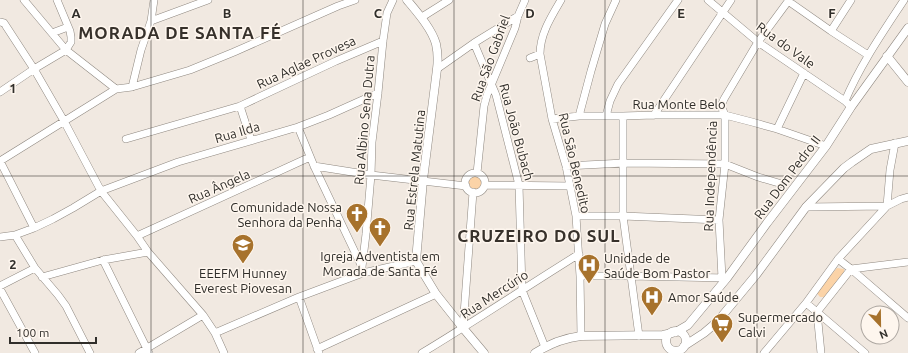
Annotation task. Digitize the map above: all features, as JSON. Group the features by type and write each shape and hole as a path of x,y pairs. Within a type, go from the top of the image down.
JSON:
{"street":[{"path":"24,0 66,50 116,89"},
{"path":"0,92 34,68 66,50 71,42 68,27 57,0"},
{"path":"132,87 141,50 151,22 154,0"},
{"path":"151,22 208,0"},
{"path":"34,228 0,161 116,89 132,87 190,70 234,52 338,3 355,0"},
{"name":"Rua Albino Sena Dutra","path":"362,270 382,41 387,13 393,0"},
{"name":"Rua Estrela Matutina","path":"407,0 422,18 436,43 438,54 423,180 416,261"},
{"path":"422,18 449,0"},
{"name":"Rua São Gabriel","path":"477,173 484,106 525,0"},
{"name":"Rua São Benedito","path":"560,0 543,34 540,54 552,119 566,166 576,216 580,276 581,336"},
{"path":"579,116 605,24 616,0"},
{"path":"606,116 610,101 618,84 678,0"},
{"name":"Rua do Vale","path":"708,0 758,42 845,100 851,107"},
{"path":"654,115 731,0"},
{"path":"831,31 851,0"},
{"path":"845,100 868,56 904,0"},
{"path":"789,1 868,56"},
{"name":"Rua Independência","path":"724,278 719,220 725,164 725,115 721,106 758,42 789,1"},
{"path":"437,69 474,43 518,16"},
{"path":"2,22 34,68 101,191 148,252 202,315 215,333 224,353"},
{"path":"52,33 68,27"},
{"name":"Rua Dom Pedro II","path":"535,353 545,347 568,338 581,336 663,335 674,332 688,325 826,146 851,107 908,28"},
{"name":"Rua Aglae Provesa","path":"126,139 240,106 382,41"},
{"name":"Rua João Bubach","path":"474,43 492,83 499,105 519,185 522,290 545,347"},
{"path":"530,58 540,54"},
{"path":"887,56 908,82"},
{"path":"777,129 804,73"},
{"name":"Rua Ilda","path":"0,237 14,235 34,228 73,208 101,191 178,162 298,127 378,93"},
{"path":"240,106 251,140"},
{"name":"Rua Monte Belo","path":"552,119 579,116 725,115 777,129 826,146"},
{"path":"623,116 623,216 639,336"},
{"path":"298,127 314,166 362,270"},
{"path":"684,346 686,341 684,336 680,333 674,332 667,338 667,343 671,352 680,350 717,322 756,275 806,207 844,168 871,149 908,141"},
{"path":"887,206 890,170 895,143"},
{"name":"Rua Ângela","path":"137,236 310,157"},
{"path":"566,166 624,163 725,164 758,177 782,184"},
{"path":"314,166 371,175 466,186"},
{"path":"472,173 477,173 484,177 485,185 481,191 473,192 468,190 465,181 472,173"},
{"path":"485,185 570,186"},
{"path":"463,328 473,192"},
{"path":"764,353 806,303 838,259 887,206 908,197"},
{"path":"806,207 887,206"},
{"path":"576,216 623,216 719,220"},
{"path":"14,235 35,268 66,306 90,353"},
{"path":"42,277 103,260 148,252"},
{"name":"Rua Mercúrio","path":"422,353 579,254"},
{"path":"838,259 908,318"},
{"path":"103,260 148,350"},
{"path":"215,333 362,270 416,261 436,294 484,353"},
{"path":"822,353 817,312 851,269 908,262"},
{"path":"0,286 35,268"},
{"path":"580,276 724,278"},
{"path":"0,289 35,353"},
{"path":"300,297 318,351 436,294"},
{"path":"806,303 865,353"},
{"path":"138,353 148,350 202,315"}],"shaded area":[{"path":"475,173 482,176 485,183 482,190 475,193 468,190 465,183 468,176"},
{"path":"837,268 844,269 844,274 824,297 820,297 816,292"}],"place":[{"name":"Comunidade Nossa Senhora da Penha","path":"357,234"},
{"name":"Igreja Adventista em Morada de Santa Fé","path":"380,248"},
{"name":"EEEFM Hunney Everest Piovesan","path":"243,264"},
{"name":"Unidade de Saúde Bom Pastor","path":"589,284"},
{"name":"Amor Saúde","path":"652,316"},
{"name":"Supermercado Calvi","path":"722,344"}],"district":[{"name":"MORADA DE SANTA FÉ","path":"180,33"},
{"name":"CRUZEIRO DO SUL","path":"539,236"}]}
